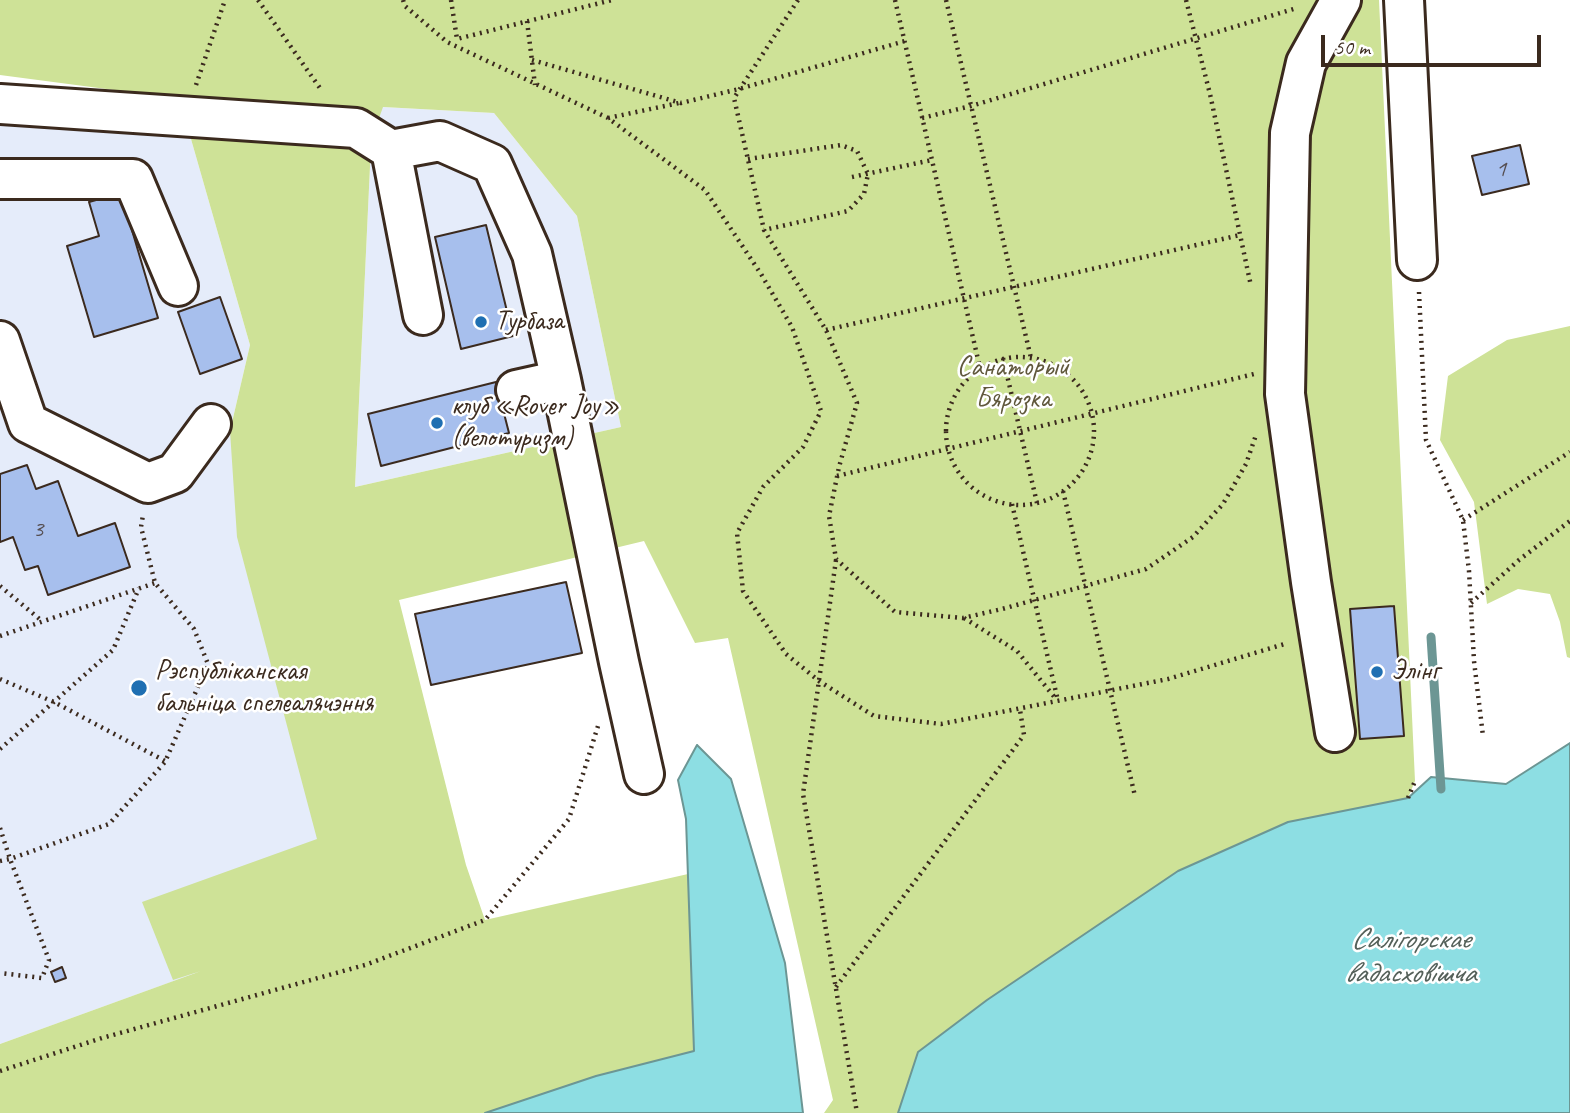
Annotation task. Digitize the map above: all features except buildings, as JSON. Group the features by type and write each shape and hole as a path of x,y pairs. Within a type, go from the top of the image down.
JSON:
{"street":[{"path":"1404,0 1418,260"},
{"path":"1325,2 1306,63 1290,132 1285,394 1335,732"},
{"path":"0,104 356,128 390,150 440,141 492,164 532,254 644,774"},
{"path":"390,150 423,315"},
{"path":"0,179 133,179 178,286"},
{"path":"0,341 28,423 148,483 174,473 211,424"},
{"path":"516,390 561,380"}],"path":[{"path":"185,115 225,0"},
{"path":"258,0 315,83 356,128"},
{"path":"403,0 405,6 447,42 608,118 705,190 761,274 792,327 821,411 803,447 763,487 737,533 743,591 786,654 819,681 874,716 941,724 1168,679 1319,634"},
{"path":"451,0 457,38 612,0"},
{"path":"798,0 734,97 764,230 826,330 857,403 829,516 836,559 803,794 857,1113"},
{"path":"895,0 981,368"},
{"path":"946,0 1031,358"},
{"path":"1184,0 1210,94 1254,298"},
{"path":"922,118 1325,2"},
{"path":"527,21 535,85"},
{"path":"608,118 739,89 905,41"},
{"path":"531,60 681,103"},
{"path":"748,159 841,145 857,150 868,174 864,194 848,211 764,230"},
{"path":"852,177 932,160"},
{"path":"826,330 1240,235"},
{"path":"1418,260 1426,440 1463,520 1483,736"},
{"path":"1026,356 1048,362 1068,374 1083,391 1092,413 1094,440 1087,465 1071,486 1049,500 1025,506 999,503 976,491 958,473 947,449 945,424 951,401 963,382 981,368 1003,358 1026,356"},
{"path":"1003,358 1037,503"},
{"path":"837,476 1286,366"},
{"path":"836,559 895,612 963,618 1146,569 1193,537 1223,504 1246,464 1257,432"},
{"path":"1463,520 1570,452"},
{"path":"0,860 10,859 109,824 165,762 208,664 194,629 155,583 141,527 148,483"},
{"path":"1063,491 1135,796"},
{"path":"1012,504 1058,701"},
{"path":"1471,603 1519,560 1570,521"},
{"path":"0,636 155,583"},
{"path":"0,586 42,621"},
{"path":"0,749 113,650 139,589"},
{"path":"963,618 1017,651 1058,701"},
{"path":"0,679 54,702 165,762"},
{"path":"836,987 1024,734 1020,710"},
{"path":"0,1071 102,1038 365,965 485,920 569,819 602,714"},
{"path":"1408,798 1415,781"},
{"path":"0,828 49,960 42,978 0,973"}],"shaded area":[{"name":"Турбаза","path":"382,107 494,113 577,216 621,427 355,487 371,145"},
{"name":"Рэспубліканская бальніца спелеалячэння","path":"0,124 189,132 250,345 230,431 342,920 0,1044"}],"green space":[{"name":"Санаторый Бярозка","path":"0,0 1379,0 1415,781 1408,798 1288,822 1178,871 987,1000 918,1052 898,1113 824,1113 833,1100 728,638 695,643 644,541 399,600 466,865 485,920 688,874 694,1051 596,1076 485,1113 0,1113 0,1044 201,971 173,980 142,902 317,839 237,537 230,431 250,345 189,132 371,145 355,487 621,427 577,216 494,113 383,107 378,121 0,75"},
{"path":"1570,326 1570,658 1567,657 1560,622 1550,594 1518,589 1487,604 1474,502 1440,440 1448,376 1507,340"}],"water":[{"name":"Салігорскае вадасховішча","path":"1570,743 1570,1113 898,1113 918,1052 987,1000 1178,871 1288,822 1408,798 1431,777 1506,784"},
{"path":"697,745 731,779 785,963 803,1113 485,1113 596,1076 694,1051 686,819 678,780"}],"waterway":[{"path":"1431,637 1441,789"}],"place":[{"name":"Турбаза","path":"481,322"},
{"name":"клуб «Rover Joy» (велотуризм)","path":"437,423"},
{"name":"Элінг","path":"1377,672"},
{"name":"Рэспубліканская бальніца спелеалячэння","path":"139,688"}]}
